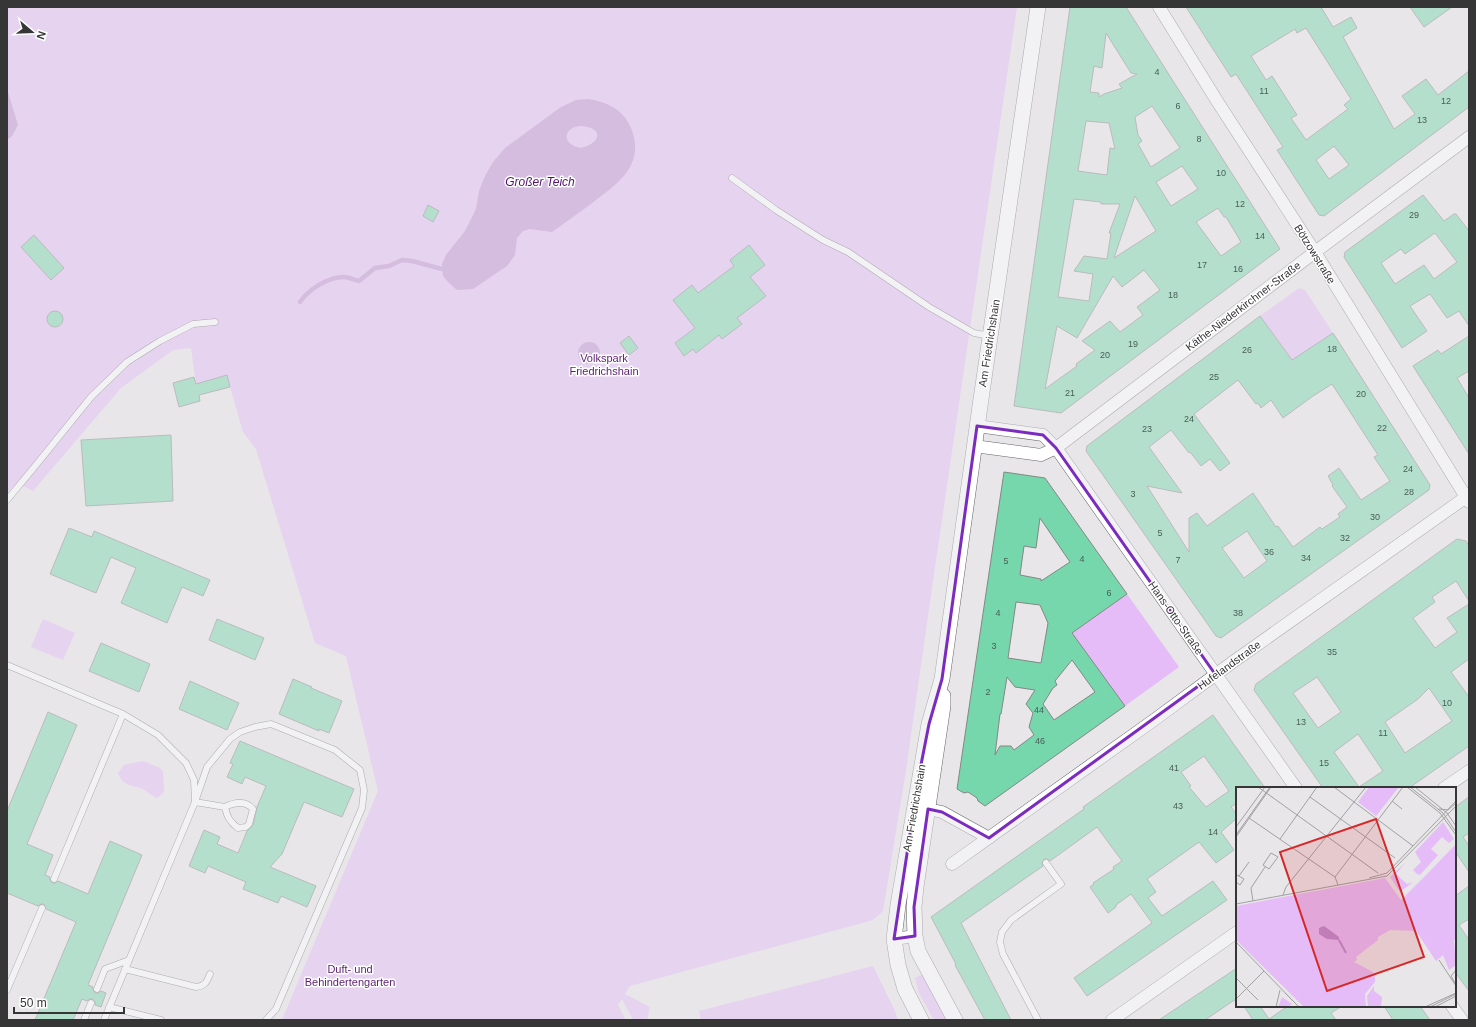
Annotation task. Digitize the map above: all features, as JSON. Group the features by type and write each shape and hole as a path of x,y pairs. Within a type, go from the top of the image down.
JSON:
{"street":[{"name":"Am Friedrichshain","path":"921,1020 905,989 898,965 894,939 902,877 928,724 942,679 974,446 1038,7"},
{"name":"Bötzowstraße","path":"1159,7 1217,101 1315,252 1468,498"},
{"name":"Käthe-Niederkirchner-Straße","path":"974,446 1041,456 1056,448 1469,137"},
{"path":"977,426 1044,435 1056,448"},
{"name":"Hans-Otto-Straße","path":"1056,448 1295,787"},
{"name":"Hufelandstraße","path":"952,864 1216,674 1468,498"},
{"name":"Am Friedrichshain","path":"942,679 943,706 914,907 915,936 918,951 955,1020"},
{"path":"1445,787 1469,771"},
{"path":"928,809 942,812 989,838"},
{"path":"1112,1020 1236,933"},
{"path":"894,939 915,936"},
{"path":"1453,1007 1462,1020"}],"lane":[{"path":"732,178 776,210 823,240 848,252 929,307 974,333 991,336"},
{"path":"7,500 91,397 127,362 160,341 193,324 215,322"},
{"path":"7,665 123,714 158,735 186,763 194,780 195,802"},
{"path":"54,879 123,714"},
{"path":"104,1020 195,802 207,767 230,739 240,732 271,724 335,750 360,770 364,790 362,808 276,1009 266,1020"},
{"path":"195,802 225,807 240,802 249,804 253,809 246,827 238,828 231,823 227,816 225,807"},
{"path":"1038,1020 1003,954 1000,942 1002,932 1011,920 1061,884 1046,864"},
{"path":"7,990 42,908"},
{"path":"97,989 105,970 129,960"},
{"path":"125,969 196,988 207,983 210,974"},
{"path":"84,1020 91,1003"},
{"path":"110,1007 161,1020"}],"highlighted area":[{"path":"977,426 1043,435 1056,448 1215,674 989,838 942,812 928,809 914,907 915,936 894,939 919,775 929,724 942,679"}],"green space":[{"name":"Volkspark Friedrichshain","path":"7,7 1017,7 906,770 883,911 873,920 630,986 625,994 650,1007 647,1020 633,1020 622,999 618,1005 626,1020 282,1020 378,791 346,656 315,643 256,449 243,432 227,376 196,384 191,348 173,350 121,388 33,491 17,483 7,492"},
{"path":"1299,288 1305,290 1333,333 1292,360 1260,316"},
{"path":"1127,594 1179,667 1125,706 1072,633"},
{"path":"43,619 75,633 63,660 31,647"},
{"path":"143,761 160,768 163,771 164,792 157,798 142,789 126,783 120,778 118,773 124,765"},
{"path":"873,966 898,1020 701,1020 699,1011"},
{"path":"925,973 949,1020 934,1020 919,993 915,978"}],"water":[{"path":"7,89 18,125 12,136 7,140"},
{"name":"Großer Teich","path":"588,99 608,104 619,111 628,121 635,141 635,153 632,163 626,173 610,189 552,232 530,229 523,231 517,238 515,255 507,266 473,289 457,290 443,276 442,264 446,255 465,231 476,209 479,191 493,162 505,148 561,107 576,100","holes":["574,127 588,127 596,132 597,136 593,143 581,148 570,144 567,137 567,133 570,130"]},
{"path":"589,342 597,345 600,353 597,361 589,364 581,361 578,353 581,345"}],"building":[{"path":"1070,7 1126,7 1280,249 1061,413 1014,406","holes":["1106,33 1131,73 1137,74 1119,84 1122,88 1099,97 1099,93 1090,92 1094,66 1102,68","1152,106 1180,148 1151,167 1138,144 1142,141 1138,135 1135,117","1086,121 1109,123 1115,149 1110,148 1107,175 1078,171","1182,166 1198,189 1171,206 1156,182","1135,196 1156,231 1114,258","1074,199 1101,202 1101,204 1120,204 1109,233 1111,233 1107,259 1084,256 1074,271 1093,274 1089,301 1058,297","1218,208 1224,217 1226,217 1241,242 1221,256 1196,222","1144,270 1160,290 1137,307 1143,315 1120,332 1110,321 1082,341 1095,350 1076,364 1077,366 1045,389 1057,326 1077,338 1113,276 1122,287"]},
{"path":"1186,7 1321,7 1333,27 1351,17 1357,28 1343,37 1394,129 1415,114 1402,96 1426,79 1438,95 1469,71 1469,107 1324,216 1319,215 1277,150 1283,147 1236,74 1231,77","holes":["1306,28 1351,99 1344,105 1348,109 1306,140 1291,118 1297,115 1272,76 1266,80 1251,56 1295,29 1297,33","1334,146 1349,165 1329,179 1316,160"]},
{"path":"1410,7 1452,7 1424,27"},
{"path":"1423,195 1444,221 1456,214 1469,231 1469,326 1459,311 1447,318 1430,294 1410,306 1427,331 1402,348 1344,257 1345,252","holes":["1435,233 1457,262 1434,279 1424,265 1395,284 1381,263 1401,249 1405,254"]},
{"path":"428,205 439,211 433,222 423,216"},
{"path":"34,235 64,268 51,280 21,247"},
{"path":"749,245 765,265 750,277 766,296 737,318 742,324 722,339 719,335 696,353 693,349 684,356 675,343 695,328 673,300 692,285 698,293 734,266 730,260"},
{"path":"52,311 58,311 63,316 61,325 58,327 52,327 47,322 47,316"},
{"path":"1260,316 1292,360 1333,333 1430,485 1429,490 1221,638 1216,636 1086,451 1087,446","holes":["1238,380 1256,404 1258,403 1261,408 1271,400 1283,418 1332,384 1378,455 1374,457 1390,481 1361,500 1339,468 1328,476 1333,485 1332,486 1347,507 1338,514 1340,517 1322,529 1320,527 1293,547 1278,526 1276,527 1253,493 1207,526 1197,513 1189,518 1189,552 1147,486 1182,493 1149,447 1171,430 1201,466 1210,459 1220,471 1230,463 1194,414","1247,531 1267,561 1244,578 1222,548"]},
{"path":"629,336 638,348 629,355 620,343"},
{"path":"1469,336 1469,371 1457,378 1469,398 1469,454 1413,366 1438,350 1441,354"},
{"path":"227,375 230,387 199,395 200,401 179,407 173,383 194,377 196,384"},
{"path":"171,435 173,501 86,506 81,440"},
{"path":"1004,472 1045,478 1127,594 1072,633 1125,706 985,806 968,792 964,793 957,789","holes":["1040,518 1070,562 1041,581 1041,579 1020,575 1024,546 1036,548","1016,602 1040,605 1048,623 1041,663 1008,658","1072,660 1095,692 1054,720 1043,704 1053,688 1057,685 1055,681","1007,677 1015,687 1035,690 1026,704 1033,713 1029,727 1034,735 1014,750 1011,746 1000,746 995,755"]},
{"path":"69,528 92,537 94,531 210,580 203,596 182,587 167,623 121,603 136,568 111,557 96,593 50,574"},
{"path":"1457,539 1466,541 1469,546 1469,601 1456,581 1432,597 1435,602 1413,618 1435,648 1457,632 1447,618 1469,604 1469,659 1451,672 1469,697 1469,746 1410,787 1359,787 1322,787 1254,690 1256,684","holes":["1317,677 1341,712 1318,728 1293,693","1429,688 1452,721 1405,753 1385,722 1418,699","1358,734 1383,771 1359,787 1334,752"]},
{"path":"217,619 264,638 255,660 209,640"},
{"path":"101,643 150,664 139,692 89,671"},
{"path":"293,679 342,701 329,733 319,729 319,731 279,714"},
{"path":"190,681 239,703 227,730 179,709"},
{"path":"48,712 77,725 27,844 53,855 45,875 50,877 52,883 58,881 88,894 110,841 142,855 88,985 93,987 95,993 101,991 106,993 101,1007 95,1005 93,999 87,1001 82,999 73,1020 35,1020 76,922 46,909 44,904 38,906 7,893 7,811"},
{"path":"1213,715 1264,787 1236,787 1236,804 1231,807 1236,814 1236,819 1221,832 1234,850 1216,863 1199,842 1147,879 1156,892 1148,898 1162,916 1213,881 1227,900 1087,996 1074,978 1152,923 1131,894 1108,913 1090,887 1094,884 1093,883 1114,869 1113,867 1122,861 1097,827 1050,861 1044,859 1042,863 1043,866 961,923 1011,1020 985,1020 931,917 1084,809 1083,807","holes":["1204,756 1229,791 1206,807 1189,787 1191,786 1181,772"]},
{"path":"240,741 354,789 342,817 304,802 282,854 270,867 316,886 307,907 281,896 278,903 243,889 246,882 208,866 205,873 189,866 204,830 220,837 217,844 238,853 247,831 253,825 257,807 266,786 245,777 242,784 227,777 233,764 230,763"},
{"path":"1469,797 1469,833 1463,837 1469,846 1469,872 1456,852 1456,806"},
{"path":"1469,886 1469,919 1459,925 1469,940 1469,991 1456,973 1456,895"},
{"path":"1236,969 1236,1000 1205,1020 1159,1020"},
{"path":"1245,1007 1261,1007 1269,1019 1287,1007 1340,1007 1331,1013 1336,1020 1253,1020"},
{"path":"1385,1007 1421,1007 1430,1020 1393,1020"}],"waterway":[{"path":"300,302 308,293 325,281 344,277 359,281 375,268 389,266 402,260 412,261 442,269"}],"park label":[{"name":"Duft- und Behindertengarten","path":"350,975"}]}
